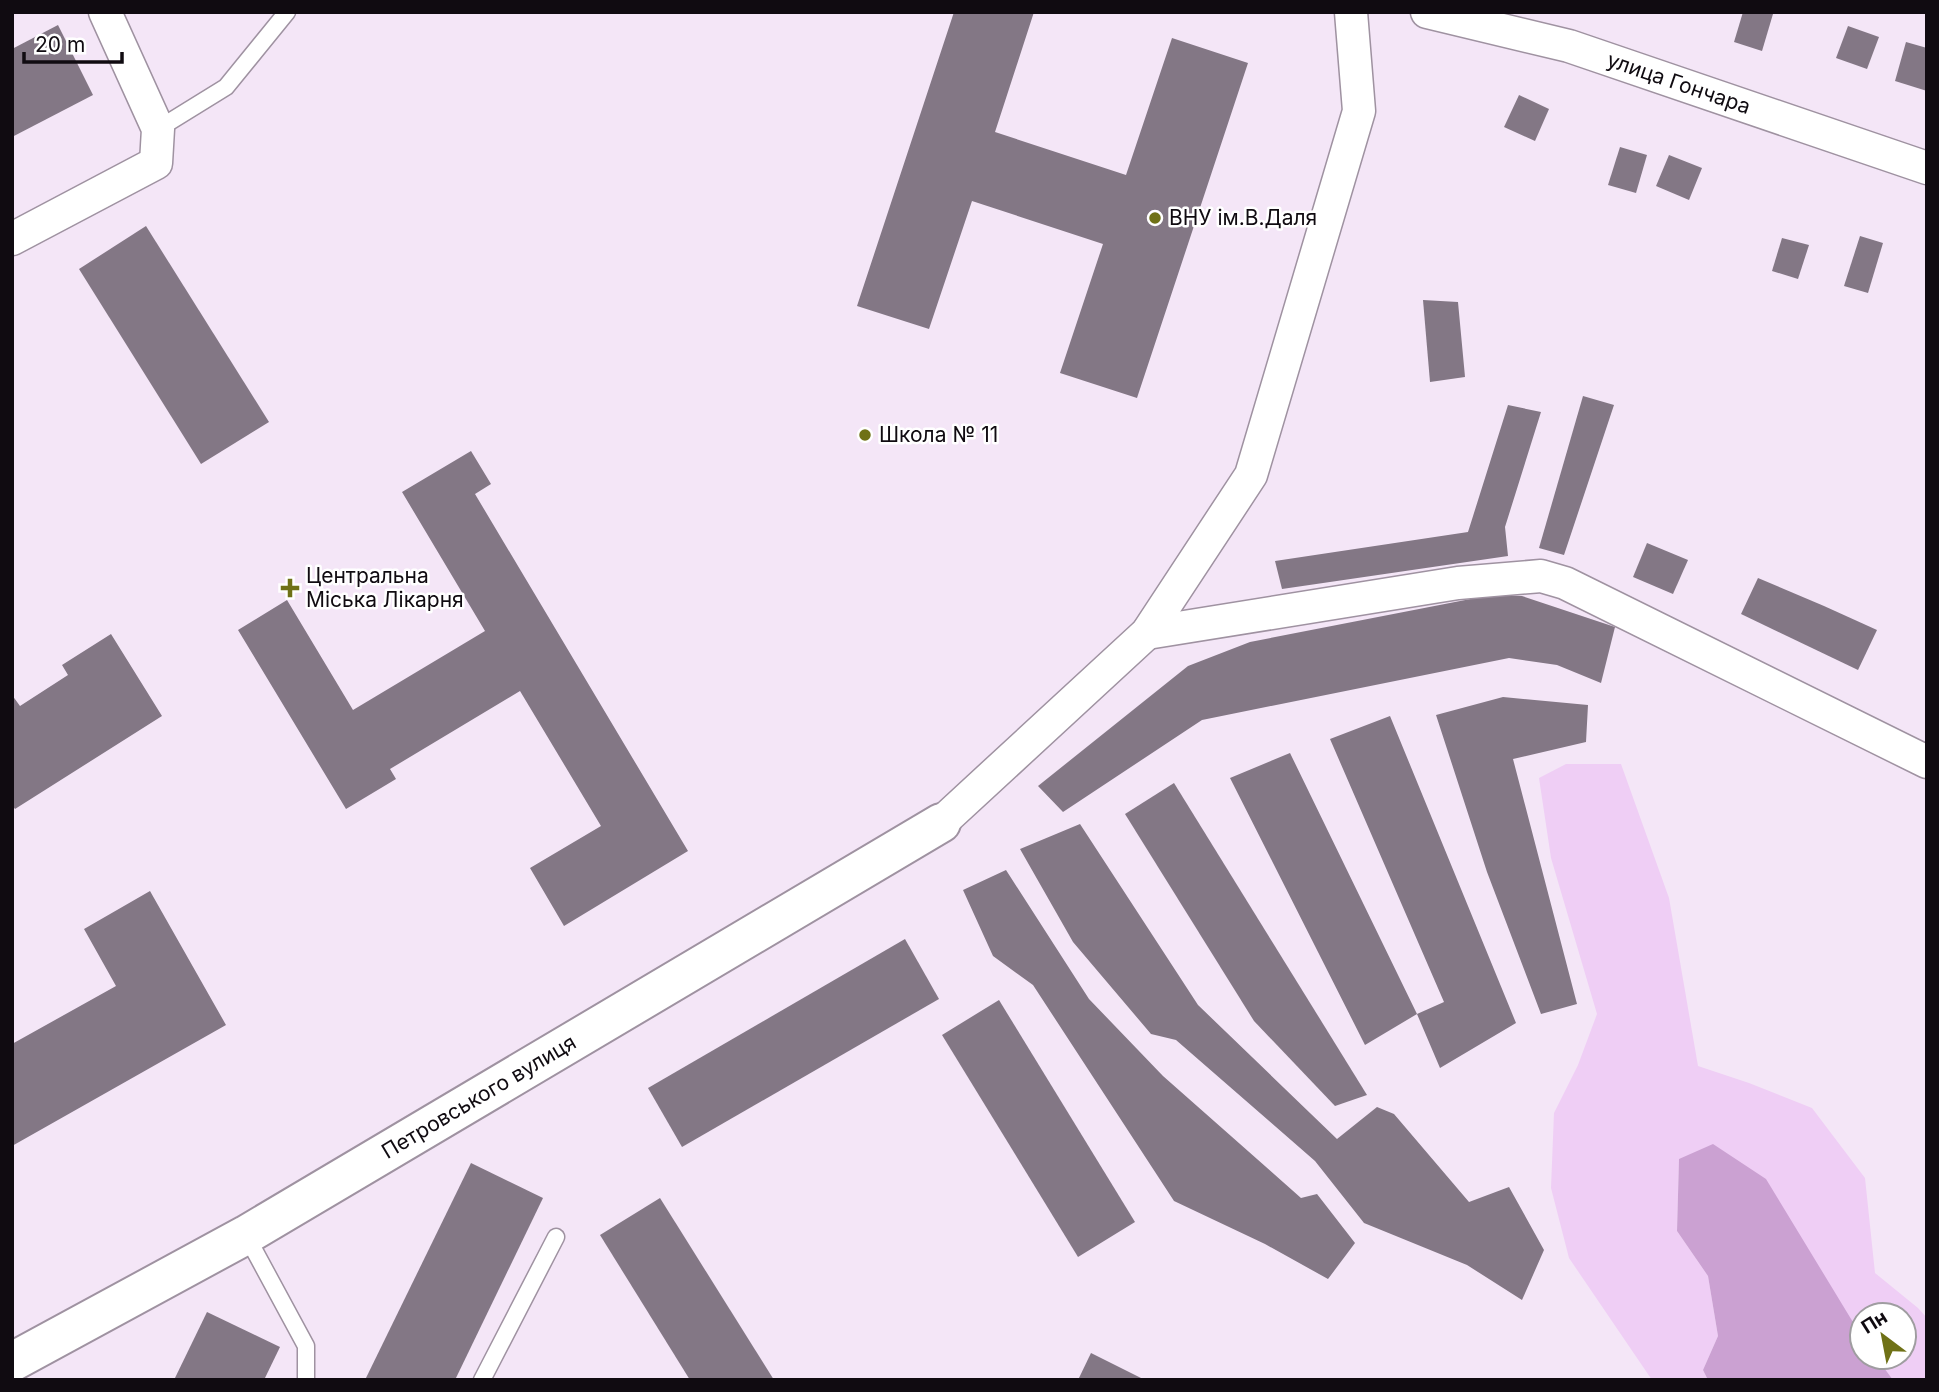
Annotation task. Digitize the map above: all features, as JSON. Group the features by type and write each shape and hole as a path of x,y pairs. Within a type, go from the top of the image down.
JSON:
{"street":[{"path":"12,239 156,163 158,129 105,12"},
{"path":"941,822 1147,634 1251,475 1359,111 1351,12"},
{"name":"улица Гончара","path":"1427,12 1569,47 1927,169"},
{"path":"1147,634 1458,583 1541,576 1565,583 1927,762"},
{"name":"Петровського вулиця","path":"12,1362 246,1235 941,822"}],"lane":[{"path":"158,129 226,87 287,12"},
{"path":"246,1235 306,1346 306,1380"},
{"path":"482,1380 556,1237"}],"shaded area":[{"path":"1566,764 1621,764 1669,898 1698,1066 1812,1108 1865,1178 1875,1273 1909,1301 1848,1301 1848,1320 1679,1159 1677,1231 1708,1276 1718,1336 1703,1370 1708,1380 1652,1380 1569,1258 1551,1188 1554,1113 1578,1065 1597,1014 1551,858 1539,778"},
{"path":"1713,1144 1766,1179 1848,1314 1848,1371 1886,1371 1893,1380 1708,1380 1703,1370 1718,1336 1708,1276 1677,1231 1679,1159"},
{"path":"1918,1308 1927,1318 1927,1380 1893,1380 1886,1371 1918,1371"}],"building":[{"path":"954,12 1034,12 995,132 1126,175 1172,38 1248,63 1137,398 1060,373 1103,244 972,201 929,329 857,306"},
{"path":"1743,12 1773,14 1762,51 1734,42"},
{"path":"58,25 93,95 12,137 12,49"},
{"path":"1848,26 1879,37 1867,69 1836,58"},
{"path":"1906,42 1927,48 1927,91 1895,81"},
{"path":"1519,95 1549,109 1535,141 1504,127"},
{"path":"1620,147 1647,155 1636,193 1608,185"},
{"path":"1669,155 1702,168 1689,200 1656,186"},
{"path":"146,226 269,422 201,464 79,269"},
{"path":"1860,236 1883,243 1868,293 1844,286"},
{"path":"1782,238 1809,245 1798,279 1772,271"},
{"path":"1423,300 1458,302 1465,377 1430,382"},
{"path":"1583,396 1614,405 1564,555 1539,548"},
{"path":"1508,405 1541,412 1505,527 1508,556 1282,589 1275,561 1468,532"},
{"path":"471,451 491,484 475,494 688,851 564,926 530,868 601,826 520,691 390,769 396,779 346,809 238,630 287,600 353,710 485,631 402,492"},
{"path":"1647,543 1688,560 1673,594 1633,577"},
{"path":"1758,578 1877,630 1858,670 1741,614"},
{"path":"1491,595 1522,596 1615,627 1601,683 1557,665 1509,658 1202,720 1063,812 1038,786 1188,666 1250,642"},
{"path":"111,634 162,716 15,809 12,805 12,695 20,706 68,675 62,665"},
{"path":"1503,697 1588,705 1586,742 1513,759 1577,1004 1541,1014 1487,872 1436,715"},
{"path":"1390,716 1516,1023 1440,1068 1417,1014 1444,1002 1330,739"},
{"path":"1290,753 1417,1014 1365,1045 1230,778"},
{"path":"1174,783 1367,1095 1335,1106 1254,1021 1125,814"},
{"path":"1080,824 1198,1005 1337,1139 1377,1107 1394,1114 1469,1202 1509,1187 1544,1250 1522,1300 1467,1265 1364,1223 1315,1161 1176,1040 1151,1034 1073,942 1020,849"},
{"path":"1006,870 1089,999 1163,1076 1301,1198 1317,1194 1355,1243 1328,1279 1265,1244 1174,1201 1033,985 993,956 963,890"},
{"path":"150,891 226,1025 12,1146 12,1044 116,986 84,929"},
{"path":"905,939 939,999 682,1147 648,1088"},
{"path":"999,1000 1135,1222 1078,1257 942,1035"},
{"path":"471,1163 543,1198 455,1380 365,1380"},
{"path":"660,1198 774,1380 690,1380 600,1235"},
{"path":"207,1312 280,1347 264,1380 174,1380"},
{"path":"1091,1353 1145,1380 1078,1380"}],"place":[{"name":"ВНУ ім.В.Даля","path":"1155,218"},
{"name":"Школа № 11","path":"865,435"},
{"name":"Центральна Міська Лікарня","path":"290,588"}]}
